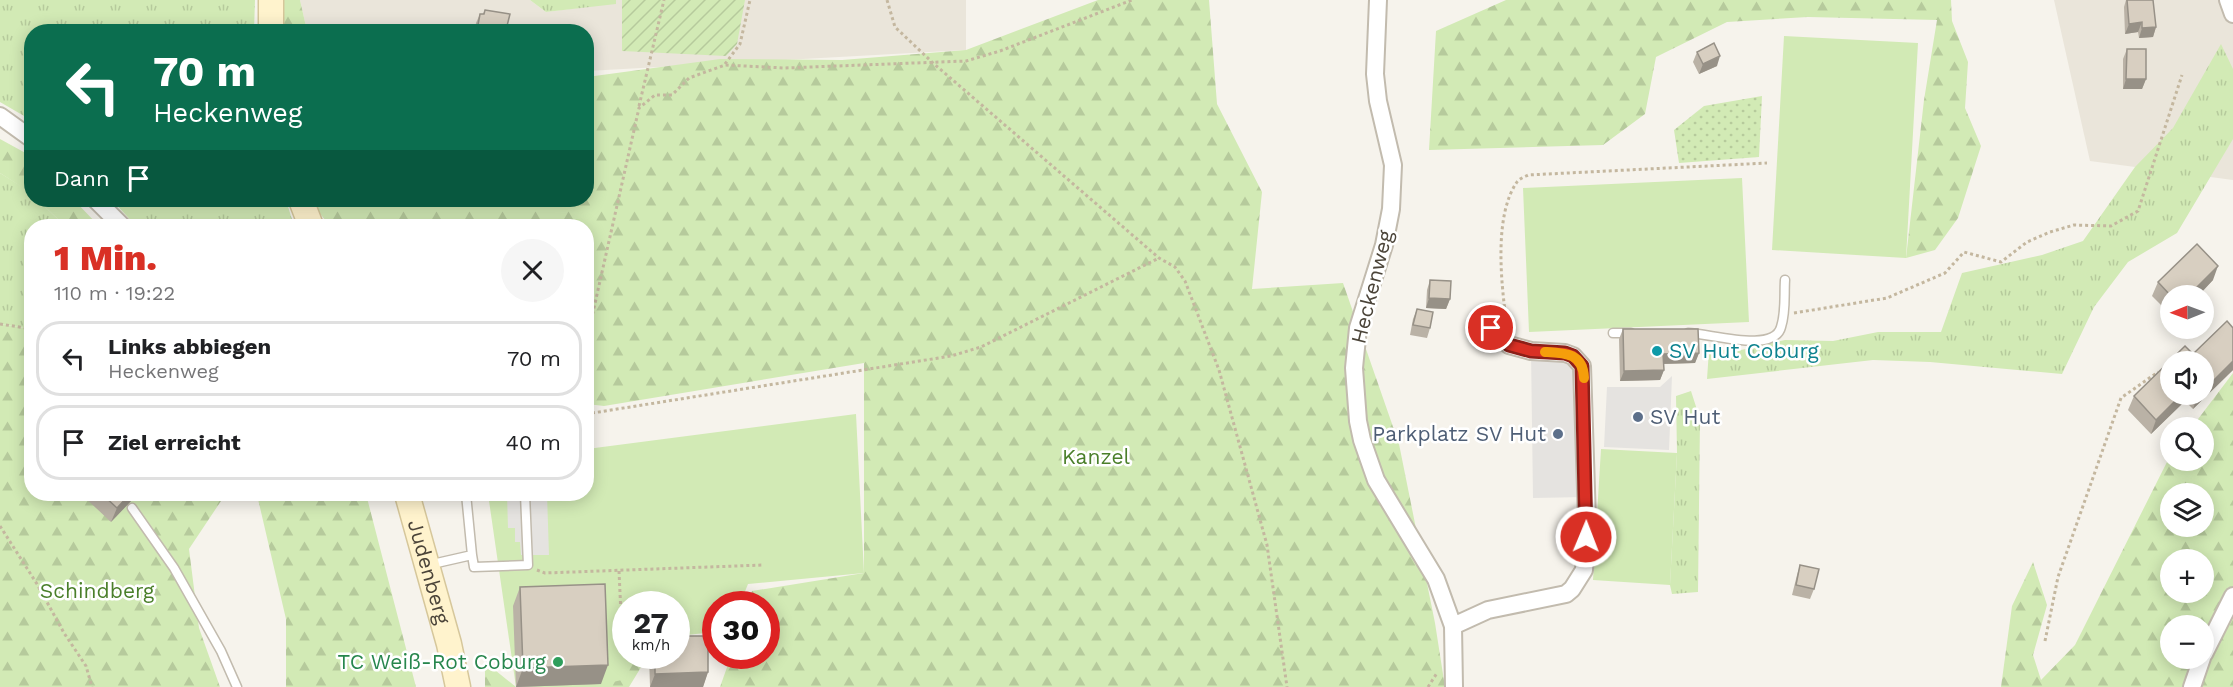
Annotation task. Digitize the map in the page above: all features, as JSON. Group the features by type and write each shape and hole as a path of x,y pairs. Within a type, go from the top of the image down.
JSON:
{"street":[{"path":"271,0 271,24"},
{"name":"Heckenweg","path":"1378,0 1375,74 1378,101 1393,165 1391,209 1384,245 1358,328 1354,368 1358,421 1376,480 1436,579 1453,626 1454,687"},
{"path":"2228,0 2233,14"},
{"path":"0,116 24,133"},
{"path":"103,207 115,219"},
{"path":"1453,626 1488,610 1566,594 1584,570 1587,520 1582,366 1573,356 1565,353 1531,351 1509,345 1491,328"},
{"name":"Judenberg","path":"409,501 449,644 458,687"},
{"path":"2214,634 2233,596"},
{"path":"2192,687 2198,669"}],"lane":[{"path":"1678,333 1700,333 1745,341 1774,338 1778,334 1783,315 1785,279"},
{"path":"1613,333 1646,333"},
{"path":"467,501 474,567 528,565 525,501"},
{"path":"132,508 174,568 221,651 237,687"},
{"path":"428,565 472,555"}],"path":[{"path":"594,308 664,0"},
{"path":"725,64 740,44 750,0"},
{"path":"887,0 895,27 933,63 1159,258 1175,267 1185,282 1219,370 1267,545 1287,687"},
{"path":"639,108 655,94 672,95 689,78 725,64 785,68 966,61 1000,51 1132,0"},
{"path":"1783,315 1887,298 1945,273 1964,252 2001,262 2027,242 2050,232 2074,225 2111,226 2138,211 2182,75"},
{"path":"1509,345 1501,282 1503,214 1517,181 1528,175 1767,163"},
{"path":"594,413 951,356 981,347 1159,258"},
{"path":"0,324 24,328"},
{"path":"2045,641 2058,577 2121,398 2158,372"},
{"path":"0,526 37,584 63,633 86,666 92,687"},
{"path":"528,565 545,573 762,565"},
{"path":"619,571 620,591"}],"shaded area":[{"path":"300,0 530,0 546,12 616,3 616,0 966,0 966,50 594,71 594,24 305,24"},
{"path":"2054,0 2233,0 2233,180 2090,161"},
{"name":"Parkplatz SV Hut","path":"1531,351 1573,356 1586,497 1533,498"},
{"name":"SV Hut","path":"1672,376 1669,450 1604,447 1607,387 1660,387"},
{"path":"507,501 547,501 549,555 521,555 520,542 515,542 515,528 508,528"}],"green space":[{"path":"0,0 255,0 254,24 24,24 24,116 0,102"},
{"path":"282,0 300,0 305,24 283,24"},
{"path":"530,0 616,0 616,4 546,12"},
{"path":"622,0 745,0 737,44 726,56 622,51"},
{"name":"Kanzel","path":"1098,0 1209,0 1217,104 1262,192 1252,289 1343,283 1399,444 1435,623 1445,687 720,687 726,669 780,669 780,591 752,591 864,573 864,363 604,406 594,405 594,219 324,219 315,207 594,207 594,76 720,59 842,60 966,50"},
{"path":"1506,0 1951,0 1952,21 1968,62 1965,108 1981,146 1958,218 1935,250 1906,258 1924,100 1937,20 1808,17 1727,22 1656,57 1645,114 1603,145 1429,150 1436,31"},
{"path":"1784,36 1918,43 1906,258 1772,250"},
{"path":"2221,44 2233,69 2233,139 2177,233 2128,262 2094,307 2062,374 1930,362 1873,360 1707,379 1709,350 1741,350 1785,340 1833,341 1878,332 1941,332 1962,273 2042,255 2083,241 2135,167 2173,128"},
{"path":"1762,96 1759,157 1679,163 1674,130 1704,106"},
{"path":"0,139 24,152 24,188 0,173"},
{"path":"0,173 24,188 24,207 45,207 58,219 24,219 24,328 0,324"},
{"path":"1742,178 1749,322 1529,332 1523,188"},
{"path":"45,207 81,207 92,219 58,219"},
{"path":"118,207 288,207 292,219 130,219"},
{"name":"Schindberg","path":"0,324 24,328 24,501 221,501 189,549 199,628 220,687 0,687"},
{"path":"2233,373 2233,687 2001,687 2012,606 2033,562 2047,605 2033,655 2041,680 2075,645 2162,471 2214,471 2214,417 2200,417 2209,405 2214,405 2214,398"},
{"path":"1691,391 1700,419 1698,592 1672,594 1670,585 1677,453 1676,396"},
{"path":"856,414 864,573 748,584 745,591 702,591 702,633 690,635 690,591 612,591 612,669 628,669 626,679 591,687 516,687 489,501 594,501 594,448"},
{"path":"1601,449 1677,453 1670,585 1593,580"},
{"name":"Schindberg","path":"258,501 368,501 416,687 286,687 286,619"},
{"path":"612,660 612,669 640,669 629,687 516,687"},
{"path":"485,662 516,687 485,687"}],"building":[{"path":"2127,0 2153,0 2156,27 2142,28 2142,22 2129,24"},
{"path":"485,10 510,14 508,24 478,24 480,14 484,14"},
{"path":"1714,43 1720,56 1703,64 1697,52"},
{"path":"2127,49 2146,49 2146,79 2126,79"},
{"path":"2197,244 2218,266 2199,285 2161,285 2158,282"},
{"path":"1430,280 1451,281 1450,299 1429,298"},
{"path":"1417,309 1433,312 1430,328 1413,325"},
{"path":"2227,321 2233,328 2233,361 2214,380 2214,351 2196,351 2208,339 2214,339 2214,334"},
{"name":"SV Hut Coburg","path":"1623,329 1698,329 1699,353 1663,354 1664,370 1624,371"},
{"path":"2185,346 2190,351 2180,351"},
{"path":"2160,371 2160,405 2171,405 2156,420 2134,396"},
{"path":"110,501 124,501 117,508"},
{"path":"1800,565 1819,569 1814,589 1796,585"},
{"name":"TC Weiß-Rot Coburg","path":"605,584 608,665 523,668 520,587"},
{"path":"690,636 702,636 702,669 708,669 708,672 655,674 655,669 690,669"}],"slow traffic":[{"path":"1545,352 1565,353 1579,360 1584,378"}],"place":[{"name":"SV Hut Coburg","path":"1657,351"},
{"name":"SV Hut","path":"1638,417"},
{"name":"Parkplatz SV Hut","path":"1558,434"},
{"name":"TC Weiß-Rot Coburg","path":"558,662"}],"route":[{"path":"1491,328 1509,345 1531,351 1565,353 1579,360 1582,366 1586,537"}]}
